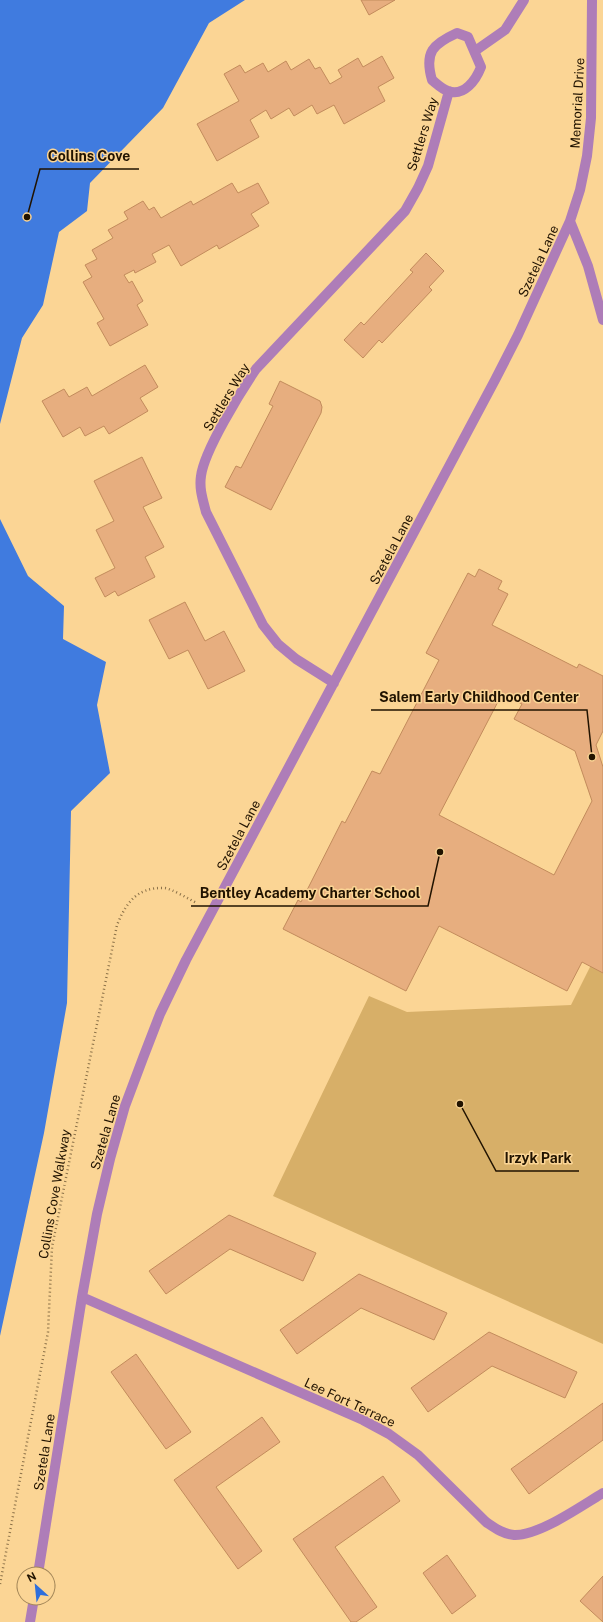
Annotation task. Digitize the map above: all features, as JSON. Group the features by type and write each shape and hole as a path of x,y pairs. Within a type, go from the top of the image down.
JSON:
{"street":[{"path":"475,50 505,30 524,0"},
{"name":"Memorial Drive","path":"570,221 587,156 591,118 592,0"},
{"name":"Settlers Way","path":"457,33 468,36 475,50 481,67 476,78 469,87 456,91 448,91 432,80 429,70 430,53 440,41 457,33"},
{"name":"Settlers Way","path":"334,683 296,659 278,644 263,625 206,512 201,493 201,475 208,455 245,386 256,369 405,211 428,166 448,91"},
{"path":"570,221 588,266 603,320"},
{"name":"Szetela Lane","path":"39,1566 82,1297 97,1214 125,1106 160,1014 212,911 498,373 570,221"},
{"name":"Lee Fort Terrace","path":"82,1297 356,1417 389,1434 418,1455 486,1522 499,1531 514,1535 543,1528 603,1493"},
{"path":"30,1622 33,1606"}],"path":[{"name":"Collins Cove Walkway","path":"0,1584 48,1332 52,1247 117,925 123,910 132,898 145,891 165,888 212,911"}],"shaded area":[{"path":"591,965 603,971 603,1344 273,1196 369,996 407,1012 571,1005"}],"water":[{"path":"0,0 245,0 209,23 163,108 90,183 87,211 59,232 43,305 22,338 0,424"},
{"path":"0,519 28,576 64,606 63,639 106,662 97,705 110,773 71,811 67,1003 44,1133 0,1336"}],"building":[{"path":"361,0 395,0 369,15"},
{"path":"382,56 394,78 378,87 385,101 344,124 334,105 317,114 312,105 294,116 289,108 271,119 266,110 250,120 259,137 217,161 197,124 239,101 224,74 240,65 245,73 263,63 268,72 286,61 291,70 309,59 315,69 320,67 330,84 342,77 338,70 358,58 363,67"},
{"path":"232,183 238,193 258,183 269,203 251,214 259,226 219,249 217,245 181,266 169,245 152,254 156,262 135,273 134,270 124,275 129,283 132,281 143,301 137,305 148,325 110,346 97,323 104,319 83,282 92,277 85,265 97,259 92,250 113,238 108,230 128,219 124,212 143,201 149,210 154,207 161,218 191,201 193,205"},
{"path":"426,253 444,271 429,287 432,290 382,343 379,340 363,358 344,340 361,322 364,325 413,272 410,270"},
{"path":"145,365 158,387 140,398 148,411 109,434 104,426 85,436 80,427 63,437 42,401 64,389 69,397 87,387 92,396"},
{"path":"280,381 320,401 322,407 321,413 271,510 225,487 236,466 241,468 273,406 269,404"},
{"path":"142,457 162,498 143,507 164,547 145,557 155,577 118,596 115,591 105,597 95,578 115,568 96,530 114,521 94,481"},
{"path":"479,569 502,581 498,589 508,594 492,625 577,668 579,664 603,676 603,731 596,745 603,767 603,973 582,962 567,991 439,926 406,991 283,929 298,900 301,902 342,821 345,823 372,771 380,774 439,660 426,653 468,573 475,577","holes":["502,694 522,704 514,719 575,751 592,801 554,875 439,815"]},
{"path":"185,602 205,641 224,631 245,671 208,689 188,650 169,659 149,620"},
{"path":"229,1215 316,1253 303,1281 230,1249 166,1294 149,1271"},
{"path":"359,1274 447,1313 434,1340 361,1308 297,1354 280,1330"},
{"path":"489,1332 577,1372 565,1398 492,1366 428,1412 411,1388"},
{"path":"136,1354 191,1432 166,1449 111,1372"},
{"path":"603,1403 603,1440 529,1494 511,1469"},
{"path":"262,1417 280,1442 216,1487 262,1551 238,1569 174,1480"},
{"path":"383,1476 400,1501 335,1547 377,1607 356,1622 351,1622 293,1539"},
{"path":"447,1555 476,1596 452,1614 423,1573"},
{"path":"603,1576 603,1622 580,1601"}],"place":[{"name":"Collins Cove","path":"27,217"},
{"name":"Salem Early Childhood Center","path":"592,757"},
{"name":"Bentley Academy Charter School","path":"440,852"},
{"name":"Irzyk Park","path":"460,1104"}]}
